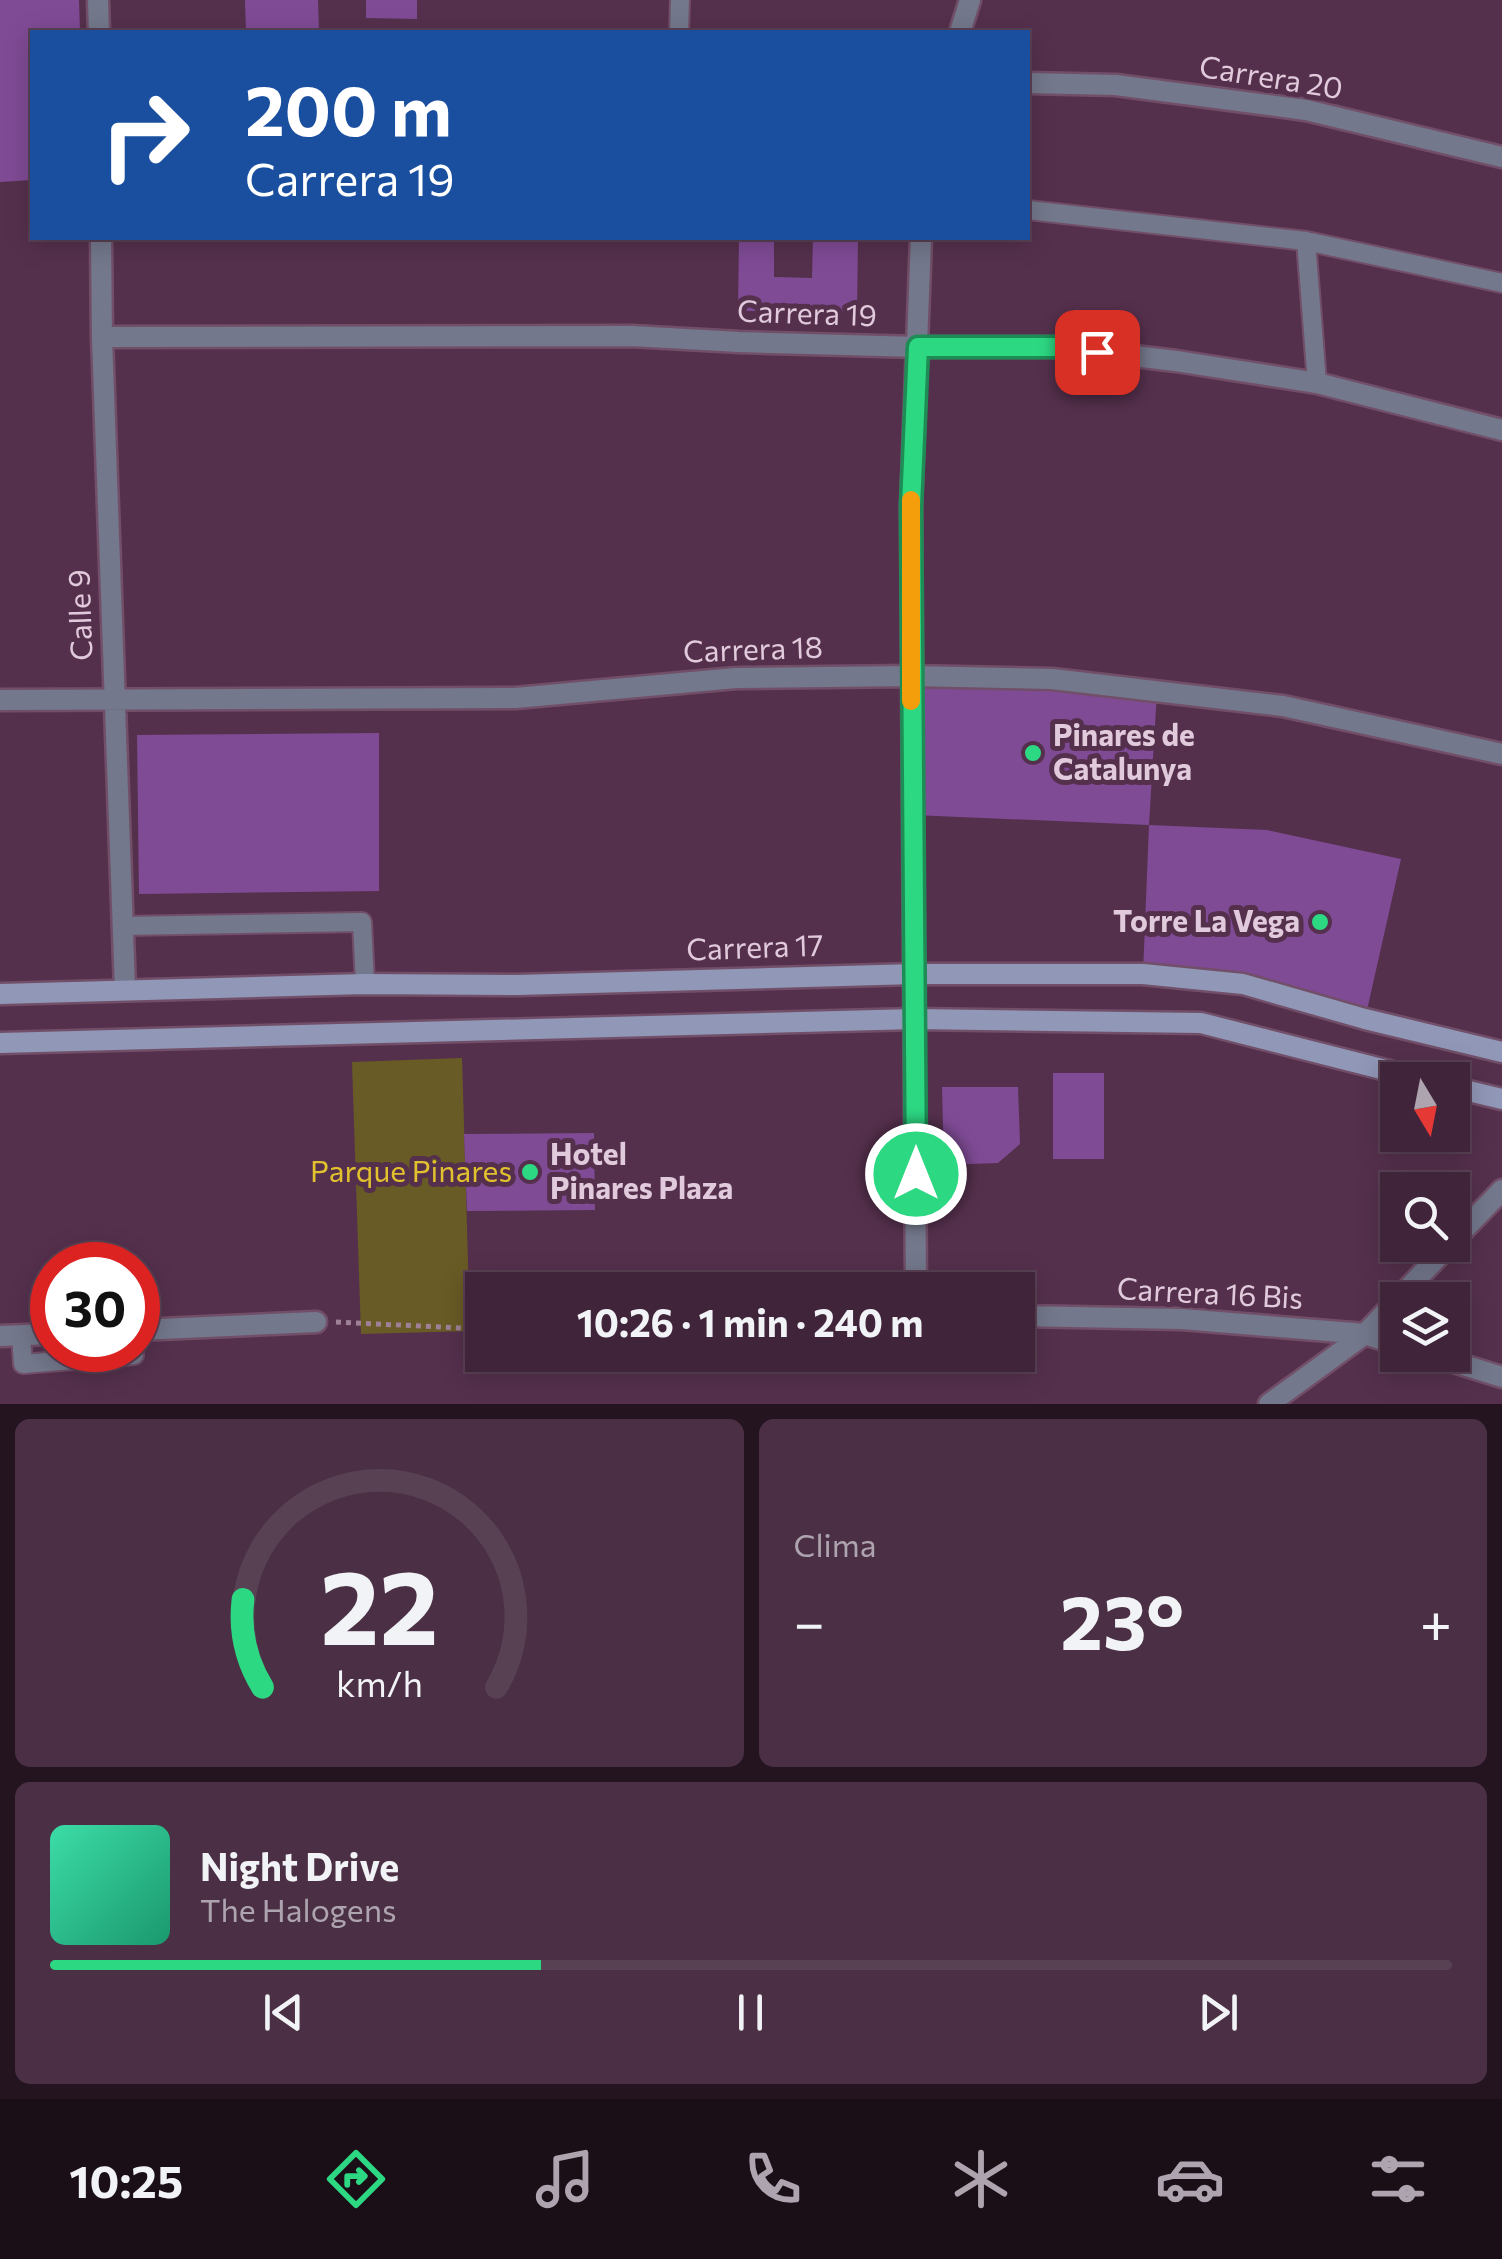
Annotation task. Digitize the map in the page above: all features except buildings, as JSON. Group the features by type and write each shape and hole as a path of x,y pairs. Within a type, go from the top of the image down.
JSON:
{"main road":[{"name":"Carrera 17","path":"0,994 916,974 1143,974 1243,984 1502,1052"},
{"path":"0,1043 916,1019 1201,1023 1380,1069"},
{"path":"1470,1091 1502,1099"}],"street":[{"path":"98,0 98,30"},
{"path":"961,30 970,0"},
{"name":"Carrera 20","path":"1030,83 1116,85 1306,110 1502,156"},
{"name":"Calle 9","path":"101,240 125,990"},
{"path":"916,1272 911,506 921,240"},
{"name":"Carrera 19","path":"102,337 632,336 918,347 1058,347 1318,382 1502,430"},
{"name":"Carrera 18","path":"0,700 515,698 736,678 1052,678 1283,706 1502,754"},
{"path":"1470,1223 1502,1190"},
{"path":"1269,1404 1365,1334 1433,1262"},
{"name":"Carrera 16 Bis","path":"1035,1316 1182,1319 1365,1334 1380,1339"},
{"path":"160,1329 316,1322"},
{"path":"1470,1367 1502,1377"}],"lane":[{"path":"679,30 680,0"},
{"path":"1030,210 1306,241 1502,283"},
{"path":"1306,241 1318,382"},
{"path":"122,926 362,922 365,984"},
{"path":"10,1336 23,1364 30,1363"}],"path":[{"path":"316,1322 465,1328"}],"green space":[{"name":"Parque Pinares","path":"462,1058 468,1272 465,1272 465,1331 361,1334 352,1062"}],"slow traffic":[{"path":"911,500 911,701"}],"place":[{"name":"Pinares de Catalunya","path":"1033,753"},
{"name":"Torre La Vega","path":"1320,922"},
{"name":"Hotel Pinares Plaza","path":"530,1172"}],"route":[{"path":"916,1174 911,506 918,347 1058,347 1097,352"}]}
